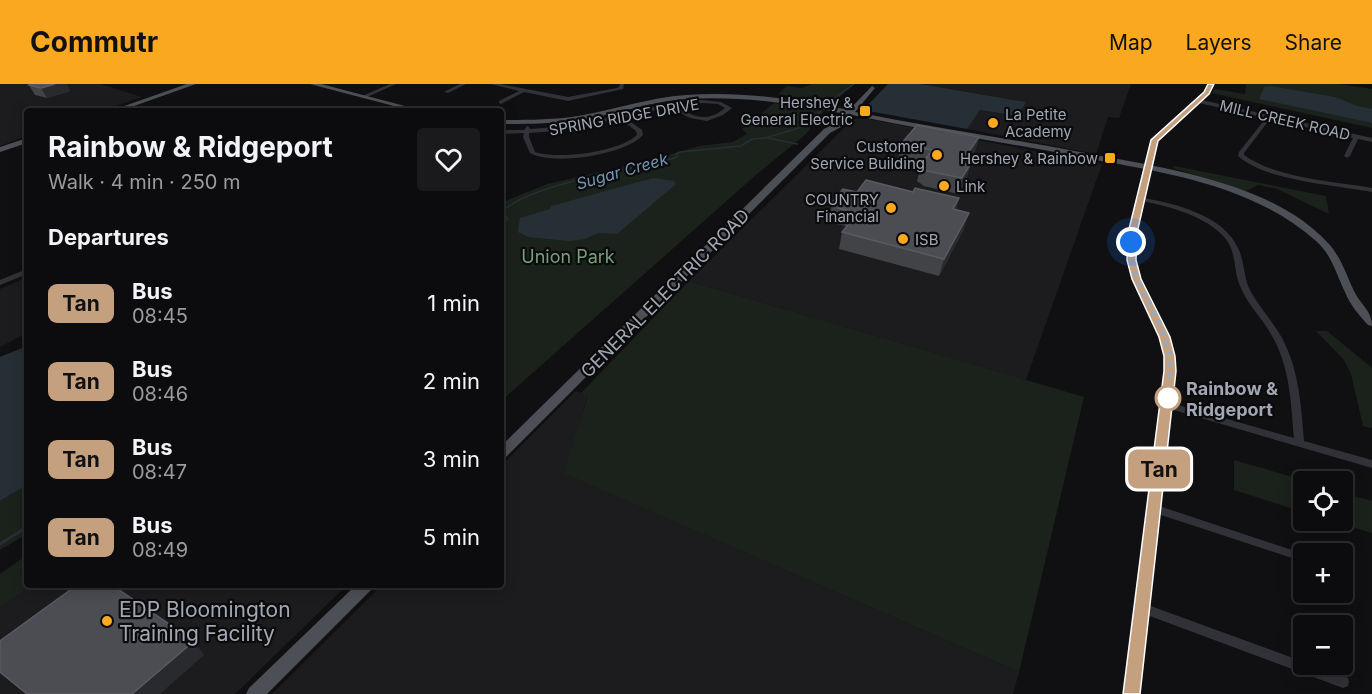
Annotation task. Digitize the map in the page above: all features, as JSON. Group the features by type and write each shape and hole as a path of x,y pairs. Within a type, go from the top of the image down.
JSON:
{"main road":[{"path":"121,108 193,84"},
{"path":"313,84 409,108"},
{"name":"GENERAL ELECTRIC ROAD","path":"504,451 874,86"},
{"path":"504,122 528,123 579,118 684,97 749,96 810,104 929,129 1148,167 1200,180 1238,193 1270,207 1308,230 1332,252 1343,270 1351,295 1372,323"},
{"path":"0,150 24,141"},
{"path":"255,694 363,588"}],"street":[{"path":"361,96 390,84"},
{"path":"446,92 464,84"},
{"path":"493,84 568,99 621,88 622,84"},
{"path":"794,84 800,84"},
{"path":"1132,694 1167,405 1170,356 1165,337 1144,297 1132,260 1132,233 1154,140 1207,93 1211,84"},
{"path":"501,102 524,90"},
{"name":"MILL CREEK ROAD","path":"1198,101 1372,140"},
{"name":"SPRING RIDGE DRIVE","path":"504,132 568,128 670,106 711,102 724,104 729,108 716,118 699,120 670,106"},
{"path":"390,108 397,105"},
{"path":"528,123 527,132 533,153 547,158 567,158 635,140 640,135 639,130 620,117"},
{"path":"1269,117 1241,153 1246,161 1268,171 1372,191"},
{"path":"1347,156 1357,136"},
{"path":"1140,199 1201,218 1221,231 1234,246 1244,288 1276,335 1288,360 1295,387 1299,443"},
{"path":"0,283 24,272"},
{"path":"1167,405 1372,464"},
{"path":"1155,509 1293,554"},
{"path":"1142,608 1343,682"}],"shaded area":[{"path":"0,84 100,84 142,97 110,108 24,108 24,137 0,146"},
{"path":"888,84 921,84 1026,102 1018,116 980,110 967,129 863,110"},
{"path":"921,84 1131,84 1119,118 1108,117 1096,154 967,129 980,110 1017,116 1026,102"},
{"path":"1270,86 1335,97 1372,109 1372,123 1259,99 1264,87"},
{"name":"COUNTRY Financial","path":"868,119 1102,164 1026,380 689,281 851,121"},
{"path":"653,178 674,181 676,184 617,234 598,233 585,239 569,241 528,237 518,232 520,218 550,209 551,206"},
{"path":"24,278 24,335 0,347 0,289"},
{"path":"24,347 24,487 0,501 0,357"},
{"path":"576,391 588,395 564,473 1019,672 1013,694 272,694 379,588 504,588 504,463"},
{"path":"29,588 344,588 235,694 0,694 0,608"}],"green space":[{"path":"812,84 854,84 832,104 778,94 787,86 802,88"},
{"path":"1246,84 1339,84 1372,89 1372,128 1212,93 1215,89 1245,94"},
{"name":"Union Park","path":"774,103 824,111 806,134 757,174 504,398 504,202 547,184 651,160 699,146 733,142 747,134 742,129"},
{"path":"1174,166 1326,196 1329,214 1277,189 1258,185 1246,191 1173,168"},
{"path":"689,281 1084,397 1019,672 563,473 588,396 581,393"},
{"path":"1316,331 1327,331 1372,368 1372,428 1363,426 1351,374 1344,360"},
{"path":"1234,460 1293,477 1293,509 1234,490"},
{"path":"24,487 24,536 0,550 0,501"},
{"path":"1353,496 1372,501 1372,533 1353,527"},
{"path":"24,557 24,588 29,588 0,608 0,574"}],"building":[{"path":"55,84 41,88 29,85"},
{"path":"917,125 979,137 961,163 970,165 962,178 927,171 921,166 932,150 901,144"},
{"name":"ISB","path":"866,180 913,192 915,188 959,198 953,209 969,213 944,259 842,232 858,213 838,208 841,204 832,202 843,189 857,192"},
{"name":"EDP Bloomington Training Facility","path":"73,588 116,588 194,641 132,694 27,694 0,672 0,641"}],"waterway":[{"name":"Sugar Creek","path":"504,211 532,194 555,186 671,159 677,157 676,154 680,152 741,146 752,139 765,138 799,128 808,124 829,102 854,84"},
{"name":"Sugar Creek","path":"768,138 797,144"},
{"name":"Sugar Creek","path":"504,215 508,218 504,224"},
{"name":"Sugar Creek","path":"0,544 24,529"}],"bus line":[{"name":"Tan","path":"1132,694 1167,405 1170,356 1165,337 1137,279 1132,260 1132,233 1154,140 1207,93 1211,84"}],"place":[{"name":"Hershey & General Electric","path":"865,111"},
{"name":"La Petite Academy","path":"993,123"},
{"name":"Customer Service Building","path":"937,155"},
{"name":"Hershey & Rainbow","path":"1110,158"},
{"name":"Link","path":"944,186"},
{"name":"COUNTRY Financial","path":"891,208"},
{"name":"ISB","path":"903,239"},
{"name":"Rainbow & Ridgeport","path":"1168,398"},
{"name":"EDP Bloomington Training Facility","path":"107,621"}],"route":[{"path":"1131,242 1132,260 1137,279 1165,337 1170,356 1168,398"}]}
